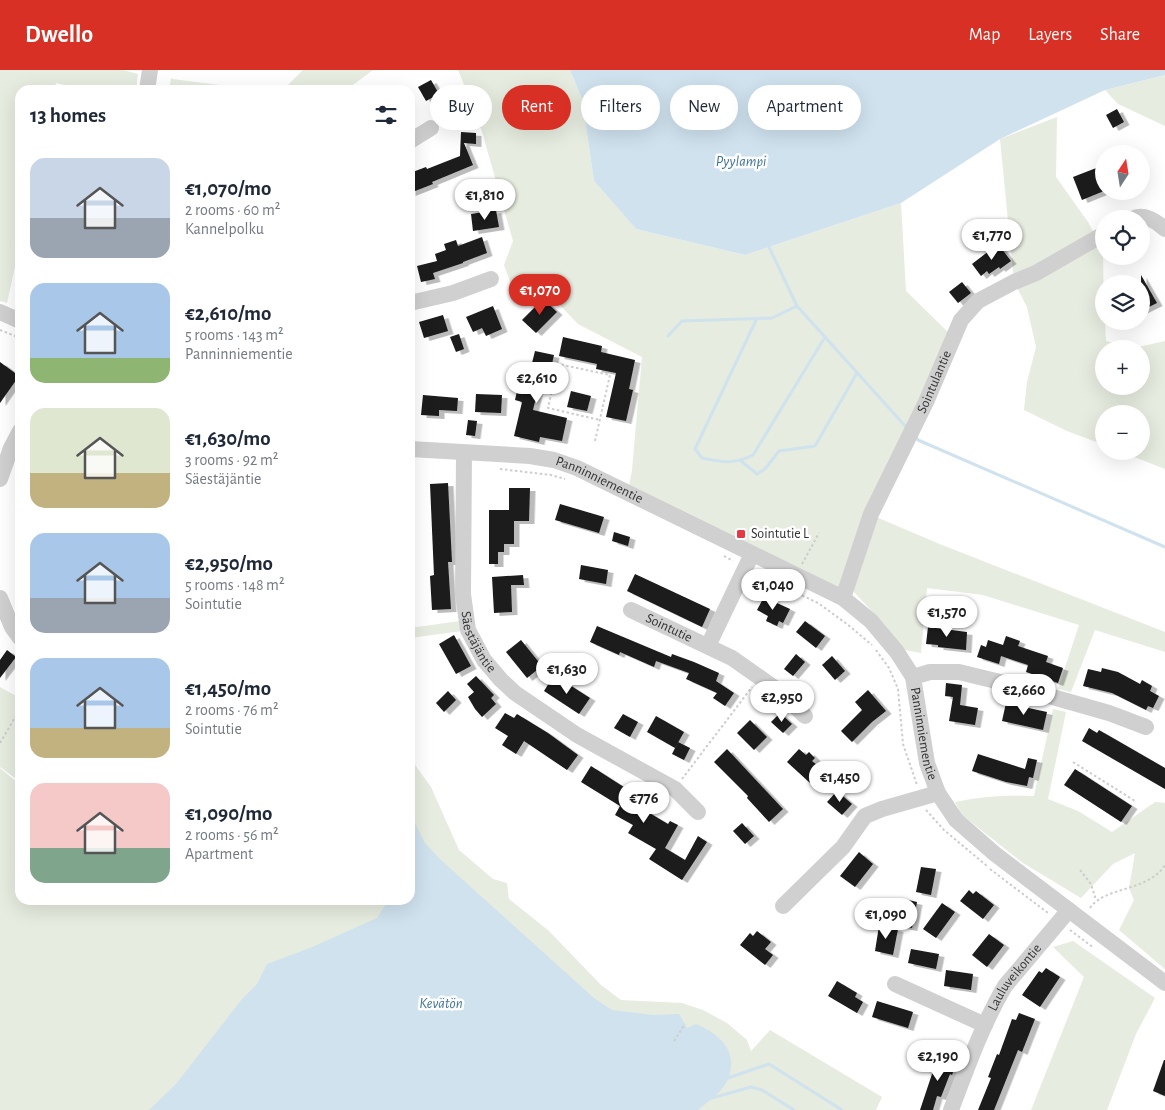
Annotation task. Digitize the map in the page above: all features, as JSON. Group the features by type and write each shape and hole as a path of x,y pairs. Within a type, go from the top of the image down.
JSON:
{"street":[{"path":"148,85 150,70"},
{"path":"415,138 430,129"},
{"path":"1150,219 1156,221 1165,229"},
{"name":"Sointulantie","path":"843,598 871,514 926,402 961,320 978,302 1014,282 1036,273 1095,239"},
{"path":"415,303 453,293 491,280"},
{"path":"0,312 15,319"},
{"path":"0,479 15,440"},
{"name":"Panninniementie","path":"415,449 530,456 562,463 588,473 749,561 797,576 843,598 871,621 897,652 912,676 927,763 938,792 956,820 1064,916 1082,920 1165,983"},
{"name":"Säestäjäntie","path":"464,453 463,594 468,630 484,660 500,680 515,693 571,730 675,789 698,812"},
{"name":"Sointutie","path":"708,646 749,561"},
{"path":"0,598 15,631"},
{"name":"Sointutie","path":"632,610 732,658 782,694 805,716"},
{"path":"912,676 930,672 959,672 996,680 1109,713 1146,727"},
{"path":"783,906 843,847 864,816 938,792"},
{"name":"Lauluveikontie","path":"952,1110 985,1025 1005,986 1064,916"},
{"path":"895,984 985,1025"}],"path":[{"path":"0,330 15,336"},
{"path":"595,441 600,420 610,375 558,364 548,408 600,420"},
{"path":"494,469 551,475 569,481"},
{"path":"797,576 819,533"},
{"path":"722,555 749,561 818,603 874,646 889,668 898,689 903,744 925,809 944,830 975,858 1064,916 1096,949"},
{"path":"675,789 760,677"},
{"path":"0,743 15,718"},
{"path":"1074,762 1135,801"},
{"path":"1082,920 1096,900 1140,885 1162,870 1165,865"},
{"path":"1080,870 1091,884 1096,900"},
{"path":"674,1041 685,1024"}],"shaded area":[{"path":"0,70 123,70 138,74 137,85 65,85 56,83 55,85 15,85 15,267 7,303 0,301"},
{"path":"303,70 373,70 353,85 288,85"},
{"path":"458,70 570,70 581,97 581,130 587,130 594,181 636,229 745,255 901,203 906,291 954,338 843,598 628,492 632,470 642,357 578,324 531,275 511,284 504,265 513,241 482,130 492,130 492,85 464,85"},
{"path":"1165,75 1165,126 1118,104 1105,90"},
{"path":"171,78 221,85 170,85"},
{"path":"1057,117 1056,177 1095,235 1095,265 1103,265 1103,275 1095,275 1095,330 1105,330 1106,340 1095,340 1095,395 1150,395 1150,344 1165,341 1165,469 1142,460 1150,460 1150,405 1095,405 1095,442 1067,431 1024,410 1027,382 1036,347 1027,307 1014,282 1000,139"},
{"path":"876,517 942,545 1165,632 1165,652 1095,630 1071,692 1058,689 1079,625 983,595 927,588 921,653 905,650 852,590"},
{"path":"460,621 462,631 415,637 415,627"},
{"path":"0,687 15,695 15,778 0,767"},
{"path":"1053,709 1066,712 1048,799 1078,811 1112,832 1155,802 1165,803 1165,969 1119,930 1134,900 1129,888 1135,853 1113,864 1081,898 1023,863 962,815 955,802 994,796 1034,796"},
{"path":"415,765 431,787 459,850 493,879 507,883 509,899 549,931 601,985 621,1000 682,1003 703,1010 727,1023 747,1040 751,1051 770,1030 882,1097 876,1110 0,1110 0,768 15,781 15,905 415,905"},
{"path":"1073,941 1155,998 1136,1034 1107,1110 1031,1110 1084,977 1053,947"}],"water":[{"name":"Pyylampi","path":"570,70 1165,70 1165,75 1105,90 1000,139 901,203 745,255 636,229 594,181 587,130 660,130 660,85 581,85 581,97"},
{"name":"Kevätön","path":"415,823 425,843 442,861 594,998 612,1010 653,1015 679,1014 687,1028 696,1024 715,1035 725,1045 731,1058 728,1078 721,1090 698,1110 149,1110 176,1084 242,999 257,984 267,964 310,948 377,918 385,905 415,905"}],"building":[{"path":"431,80 434,85 430,85 430,99 426,101 418,87"},
{"path":"1117,109 1124,122 1113,128 1106,115"},
{"path":"461,132 476,133 476,144 464,143 473,165 415,191 415,171 426,167 427,169 460,156"},
{"path":"1095,168 1095,195 1082,200 1073,177"},
{"path":"496,210 499,227 473,231 471,214"},
{"path":"482,237 487,253 433,273 435,279 421,282 417,266 437,261 435,254 446,250 444,244 456,240 458,246"},
{"path":"998,244 1011,261 1000,269 999,267 989,274 987,271 981,276 972,264"},
{"path":"962,282 971,293 958,303 949,292"},
{"path":"1150,291 1157,303 1150,306"},
{"path":"543,299 557,312 536,333 522,320"},
{"path":"493,306 502,329 486,336 482,328 473,332 466,317"},
{"path":"443,315 448,331 424,338 419,322"},
{"path":"459,334 464,349 456,352 450,337"},
{"path":"563,337 602,346 601,352 635,360 629,389 633,390 626,421 606,417 616,373 596,369 597,364 559,356"},
{"path":"535,351 554,355 549,377 541,376 533,410 567,418 562,441 540,437 539,442 514,436 522,402 515,400 522,369 530,371"},
{"path":"0,362 15,373 15,382 0,403"},
{"path":"571,391 591,396 587,411 567,407"},
{"path":"476,394 502,395 501,413 475,412"},
{"path":"423,395 458,398 457,411 439,410 439,416 421,415"},
{"path":"468,420 477,421 475,436 466,435"},
{"path":"448,483 452,562 448,562 451,609 432,610 430,576 434,575 430,484"},
{"path":"509,488 530,488 529,521 514,521 514,544 504,544 504,552 498,552 498,564 489,564 489,510 509,510"},
{"path":"560,504 604,517 599,533 555,520"},
{"path":"614,532 630,537 628,546 612,541"},
{"path":"581,565 608,570 606,584 579,579"},
{"path":"635,574 710,609 702,627 627,591"},
{"path":"523,575 524,585 511,585 512,612 494,613 492,577"},
{"path":"764,597 790,609 783,623 779,621 777,626 766,621 768,616 757,610"},
{"path":"805,621 825,636 816,648 796,632"},
{"path":"597,626 671,657 672,654 719,673 716,681 734,693 725,706 713,698 717,693 686,679 689,673 656,661 654,667 620,652 619,655 590,642"},
{"path":"928,627 967,632 966,650 926,644"},
{"path":"454,635 471,666 456,674 439,644"},
{"path":"1006,636 1020,641 1018,646 1048,656 1046,662 1063,668 1058,683 1026,672 1028,665 1001,656 999,664 977,657 981,645 986,647 988,640 1003,645"},
{"path":"521,640 542,666 527,678 506,652"},
{"path":"7,650 15,656 0,678 0,660"},
{"path":"796,654 805,662 793,676 784,669"},
{"path":"832,656 845,671 835,680 822,665"},
{"path":"1102,668 1118,672 1140,684 1142,680 1152,686 1150,691 1159,696 1153,708 1148,706 1146,710 1112,693 1083,686 1088,669 1101,672"},
{"path":"554,675 590,698 579,714 544,691"},
{"path":"476,676 494,695 491,698 496,704 482,717 468,697 474,692 467,684"},
{"path":"946,683 962,685 960,705 978,708 975,725 949,721 953,697 945,696"},
{"path":"868,690 886,711 852,742 841,731 862,710 855,702"},
{"path":"448,691 456,700 444,712 436,703"},
{"path":"1006,703 1047,712 1043,730 1002,721"},
{"path":"505,713 514,718 517,714 548,733 578,755 567,770 524,741 516,754 502,745 508,736 495,728"},
{"path":"780,713 792,724 783,733 771,722"},
{"path":"623,714 638,722 630,737 614,728"},
{"path":"656,716 684,732 675,748 647,732"},
{"path":"750,720 767,737 754,750 737,733"},
{"path":"1089,728 1097,733 1099,730 1165,768 1165,789 1082,741"},
{"path":"678,742 690,748 684,760 672,754"},
{"path":"727,749 783,809 769,822 747,798 748,796 714,762"},
{"path":"799,749 806,755 809,752 815,758 812,761 822,769 810,783 787,762"},
{"path":"978,754 1025,769 1028,758 1037,760 1033,778 1029,777 1027,786 1006,782 972,771"},
{"path":"591,766 641,798 636,805 668,824 670,821 678,825 665,848 685,860 698,836 707,842 682,880 649,859 656,849 628,833 633,825 615,815 620,806 581,782"},
{"path":"1075,769 1132,806 1121,822 1064,785"},
{"path":"837,791 852,804 842,815 827,802"},
{"path":"742,823 754,836 745,844 733,831"},
{"path":"859,852 873,864 855,887 840,876"},
{"path":"921,867 936,869 931,895 916,892"},
{"path":"969,890 973,894 976,891 994,905 983,919 960,901"},
{"path":"900,898 917,902 912,928 895,925"},
{"path":"942,903 955,912 936,938 923,929"},
{"path":"879,926 898,929 893,955 875,951"},
{"path":"757,931 771,942 765,949 773,955 765,965 740,945 750,933 753,936"},
{"path":"989,934 1004,945 987,967 972,955"},
{"path":"911,949 939,954 936,969 908,963"},
{"path":"1046,968 1060,977 1040,1007 1022,995 1039,971 1042,973"},
{"path":"946,970 973,974 971,990 944,986"},
{"path":"837,981 857,993 855,997 863,1002 857,1013 828,996"},
{"path":"877,1001 913,1012 908,1028 872,1017"},
{"path":"1019,1013 1035,1019 1022,1052 1018,1050 994,1110 978,1110 991,1078 988,1077 997,1054 999,1055 1012,1019 1016,1020"},
{"path":"942,1056 957,1061 952,1075 950,1074 941,1097 937,1096 933,1110 920,1110 935,1065 938,1066"},
{"path":"1165,1060 1165,1096 1153,1091"}],"waterway":[{"path":"769,247 797,306 907,428"},
{"path":"668,336 682,321 772,318 797,306"},
{"path":"757,318 695,449 702,458 728,462 753,455 825,337"},
{"path":"741,461 757,474 765,469 779,451 815,446 857,373"},
{"path":"915,436 918,440 1165,547"},
{"path":"728,1078 769,1064 842,1110"},
{"path":"712,1098 751,1087 762,1090 794,1110"}],"place":[{"name":"Sointutie L","path":"741,534"}]}
